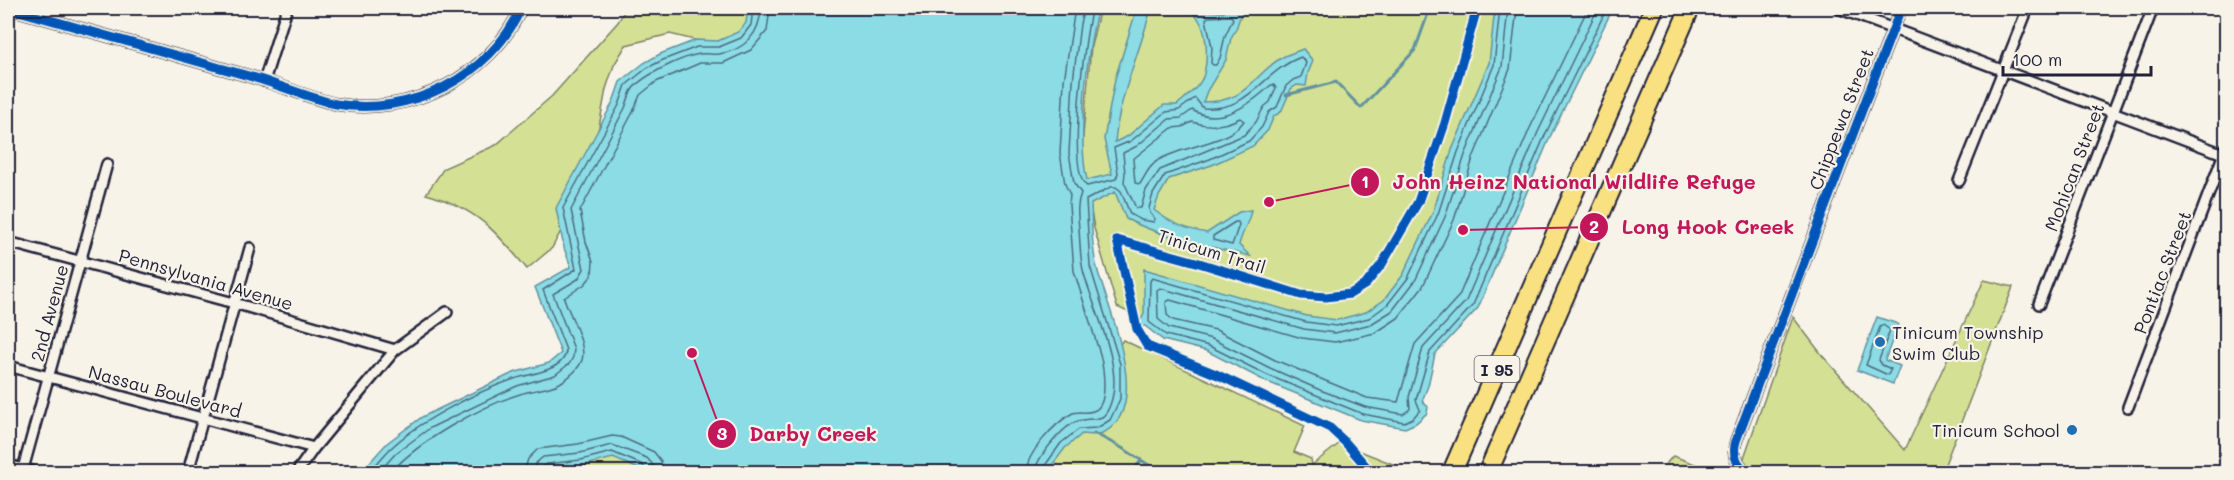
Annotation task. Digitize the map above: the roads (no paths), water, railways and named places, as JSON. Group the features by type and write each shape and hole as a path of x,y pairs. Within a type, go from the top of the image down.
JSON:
{"highway":[{"name":"I 95","path":"1451,472 1654,8"},
{"name":"I 95","path":"1488,472 1690,8"}],"street":[{"path":"8,8 264,81 336,104 385,106 415,99 443,88 469,72 482,61 521,8"},
{"path":"264,81 287,8"},
{"path":"1838,8 2113,112 2226,152"},
{"name":"Chippewa Street","path":"1747,472 1736,460 1735,446 1901,8"},
{"path":"1959,181 2028,8"},
{"name":"Mohican Street","path":"2039,304 2153,8"},
{"name":"Pontiac Street","path":"2128,407 2226,152"},
{"name":"2nd Avenue","path":"23,469 107,164"},
{"name":"Pennsylvania Avenue","path":"8,242 234,303 395,350"},
{"path":"188,472 249,248"},
{"path":"297,472 395,350 447,312"},
{"name":"Nassau Boulevard","path":"8,366 314,448"},
{"path":"8,465 35,472"}],"water":[{"path":"748,8 1098,8 1090,47 1083,119 1084,163 1087,180 1112,174 1104,139 1115,79 1137,8 1151,8 1125,91 1115,142 1128,136 1164,105 1177,105 1200,83 1206,60 1205,35 1195,15 1182,10 1183,8 1202,8 1223,12 1229,8 1243,8 1231,38 1226,60 1203,102 1230,98 1239,93 1270,66 1289,54 1303,49 1313,61 1306,86 1297,85 1291,89 1281,112 1274,116 1268,130 1253,146 1212,165 1169,179 1154,210 1179,225 1207,233 1239,212 1251,210 1239,245 1250,256 1171,236 1126,219 1115,192 1091,204 1095,260 1123,357 1126,382 1125,404 1116,422 1100,434 1082,434 1065,448 1047,472 646,472 613,458 582,466 535,472 361,472 387,443 422,417 513,373 549,363 561,353 535,287 571,267 564,248 556,208 613,102 620,82 644,63 660,54 696,40 718,41 738,32 746,23"},
{"path":"1495,8 1613,8 1550,137 1478,308 1435,354 1422,401 1428,407 1427,413 1416,423 1405,428 1361,420 1265,381 1207,351 1163,340 1142,326 1144,269 1307,316 1337,320 1366,312 1384,300 1403,275 1433,212 1452,150 1489,63"},
{"name":"Tinicum Township Swim Club","path":"1877,317 1898,324 1885,360 1900,366 1893,384 1857,370"}],"waterway":[{"path":"1286,95 1336,82 1361,108 1415,50 1430,8"},
{"path":"1094,433 1160,472"},
{"path":"1131,472 1141,461"}],"place":[{"name":"John Heinz National Wildlife Refuge","path":"1269,202"},
{"name":"Long Hook Creek","path":"1463,230"},
{"name":"Tinicum Township Swim Club","path":"1880,342"},
{"name":"Darby Creek","path":"692,353"},
{"name":"Tinicum School","path":"2072,430"}]}
